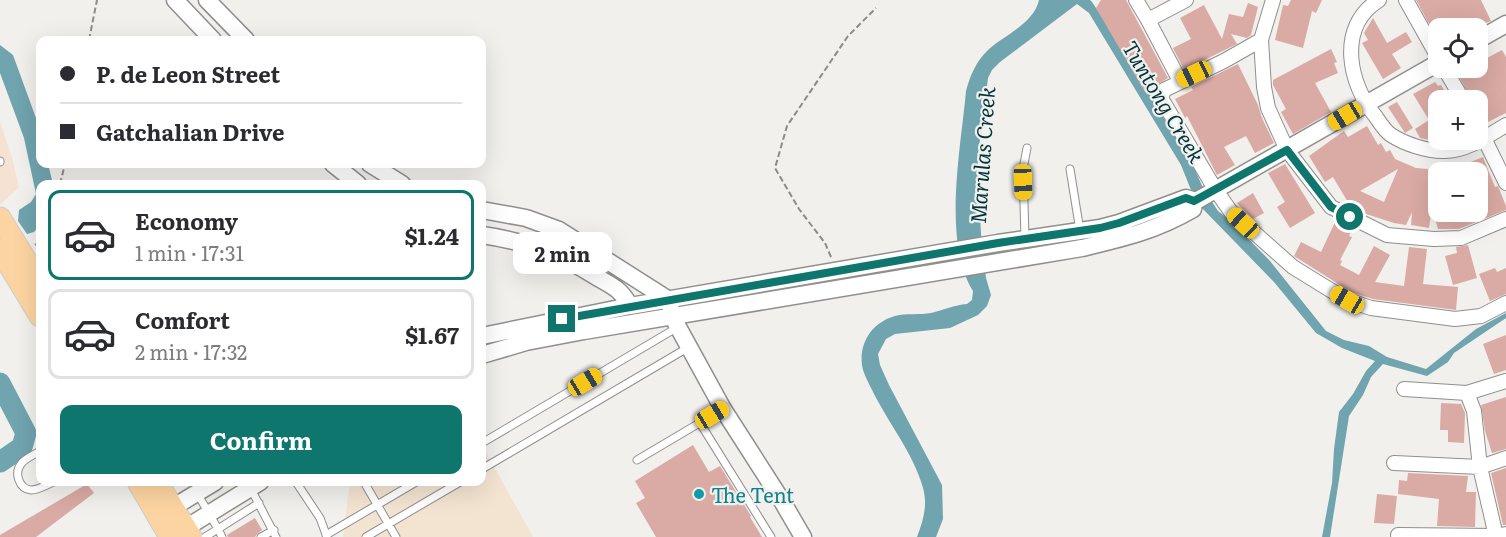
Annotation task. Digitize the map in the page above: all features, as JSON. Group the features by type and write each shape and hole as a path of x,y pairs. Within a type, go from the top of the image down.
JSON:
{"main road":[{"path":"5,237 36,278"},
{"path":"5,237 36,307"},
{"path":"141,486 184,535"},
{"path":"158,486 165,513"}],"street":[{"path":"175,0 209,36"},
{"path":"207,0 242,36"},
{"path":"1136,0 1180,81"},
{"path":"1148,20 1186,0"},
{"path":"1273,0 1261,40 1264,87 1268,108 1287,150 1331,207 1387,236 1461,238 1506,219"},
{"path":"1379,0 1363,15 1354,31 1351,66 1356,86 1365,104 1390,134 1418,147 1428,149"},
{"path":"1406,0 1428,39"},
{"path":"1488,34 1506,24"},
{"path":"1261,40 1164,90 1161,98 1203,196 1232,212 1293,267 1347,300 1371,308 1455,319 1481,316 1506,303"},
{"path":"486,335 630,306 673,315 837,271 1080,231 1193,209 1203,196 1428,69"},
{"path":"1488,130 1506,125"},
{"path":"1488,146 1506,183"},
{"path":"338,168 353,180"},
{"path":"376,168 396,180"},
{"path":"486,211 526,218 559,230 673,315 723,409 803,537"},
{"path":"486,354 526,342 673,315 1092,246 1129,237 1165,216"},
{"path":"486,236 512,240 560,255 623,293 630,306"},
{"path":"1404,389 1467,393 1506,381"},
{"path":"1398,535 1501,535 1480,468 1474,411 1467,393"},
{"path":"1394,463 1480,468 1506,459"},
{"path":"165,513 208,486"},
{"path":"184,535 210,513 252,486"}],"lane":[{"path":"1025,239 1023,169 1027,148"},
{"path":"1070,169 1080,231"},
{"path":"486,440 673,315"},
{"path":"486,467 689,347"},
{"path":"637,460 723,409"},
{"path":"700,423 771,537"},
{"path":"36,453 22,462 17,474 20,483 27,489 33,490 43,486"},
{"path":"255,486 259,503 275,533 261,537"},
{"path":"299,486 320,518 326,536 409,486"},
{"path":"366,486 396,537"},
{"path":"366,537 453,486"},
{"path":"197,493 222,537"},
{"path":"184,535 218,529 259,503"}],"path":[{"path":"90,36 97,0"},
{"path":"837,271 825,243 799,209 775,168 787,126 848,36 876,8"}],"shaded area":[{"path":"0,122 19,187 0,205"},
{"path":"486,452 533,537 343,537 349,486 486,486"}],"water":[{"path":"1039,0 1090,0 1092,2 1143,78 1166,121 1184,145 1203,188 1218,211 1231,221 1270,261 1326,331 1344,340 1369,346 1387,357 1426,369 1476,329 1506,313 1506,318 1454,353 1448,362 1427,376 1383,364 1371,377 1363,395 1349,416 1330,537 1322,537 1332,483 1339,412 1375,361 1342,348 1316,333 1274,282 1201,207 1181,165 1089,13 1077,4 1000,62 988,78 978,155 981,234 986,278 991,295 987,306 978,315 950,328 895,334 886,339 878,354 889,385 942,485 943,519 936,537 917,537 925,507 923,488 908,452 865,376 862,365 863,348 869,334 887,319 899,315 931,313 967,304 972,300 973,291 964,271 958,247 956,221 958,166 966,91 980,59 989,49 1025,22"},
{"path":"0,45 13,55 36,118 36,168 49,168 52,180 36,180 36,194 24,138 0,73"},
{"path":"36,194 36,230 27,234 18,221 19,210 31,202"}],"building":[{"path":"1101,0 1126,0 1168,78 1145,92 1096,8"},
{"path":"1291,0 1322,0 1316,13 1312,11 1303,48 1275,40 1283,5 1288,6"},
{"path":"1416,0 1481,0 1491,21 1488,22 1488,18 1428,18 1428,22"},
{"path":"1248,3 1258,7 1251,35 1247,38 1231,34 1237,44 1184,70 1173,48 1191,39 1180,18 1204,5 1222,39 1229,14 1243,17"},
{"path":"1373,18 1387,43 1406,32 1412,42 1392,54 1401,68 1383,79 1362,43 1368,40 1364,33"},
{"path":"1331,49 1337,62 1334,63 1338,73 1315,83 1331,112 1293,134 1281,112 1286,109 1273,85 1273,80"},
{"path":"1502,50 1506,57 1506,113 1488,122 1488,90 1466,90 1460,78 1488,78 1488,58"},
{"path":"1238,64 1274,143 1255,153 1246,136 1224,147 1235,165 1217,175 1187,116 1185,118 1175,99 1193,90 1191,87"},
{"path":"1435,82 1444,90 1428,90 1428,118 1413,94"},
{"path":"1397,102 1413,128 1405,133 1388,107"},
{"path":"1428,121 1428,140 1420,138 1415,129"},
{"path":"1367,126 1378,145 1381,143 1386,152 1390,150 1395,159 1416,168 1428,169 1429,228 1411,225 1412,212 1406,225 1363,213 1347,205 1349,204 1333,177 1325,182 1309,156 1344,131 1348,137","holes":["1398,169 1384,202 1360,191"]},
{"path":"1483,157 1485,162 1470,162"},
{"path":"1285,164 1315,213 1290,228 1277,207 1285,202 1268,173"},
{"path":"1488,170 1495,187 1498,186 1506,210 1488,217"},
{"path":"1253,193 1264,213 1253,219 1237,203"},
{"path":"1336,220 1353,228 1349,236 1352,237 1340,260 1342,261 1340,265 1359,275 1374,246 1390,255 1375,282 1404,286 1409,247 1427,249 1423,284 1458,287 1456,310 1373,299 1351,292 1294,256 1301,242 1321,252"},
{"path":"1436,222 1476,222 1459,229 1438,229"},
{"path":"1468,245 1477,278 1453,285 1445,256 1457,253 1456,247"},
{"path":"1495,268 1497,272 1506,268 1506,294 1490,301 1479,274"},
{"path":"1506,335 1506,370 1494,374 1483,344"},
{"path":"1506,397 1506,449 1492,453 1485,431 1481,405"},
{"path":"1441,403 1461,404 1465,413 1464,443 1448,442 1448,430 1440,430"},
{"name":"The Tent","path":"693,445 709,472 720,466 762,537 656,537 636,503 645,498 635,481"},
{"path":"1506,468 1506,525 1503,525 1491,473"},
{"path":"1408,473 1468,476 1466,492 1476,492 1475,527 1437,526 1439,499 1398,494 1399,480 1407,481"},
{"path":"84,486 89,486 94,493 36,537 0,537"},
{"path":"1377,494 1397,496 1394,524 1374,523"},
{"path":"255,518 262,530 255,537 228,537 227,535"}],"waterway":[{"path":"0,383 26,433 22,447 0,462"}],"place":[{"name":"The Tent","path":"699,494"}],"route":[{"path":"562,319 998,243 1100,228 1186,198 1194,201 1287,150 1331,207 1350,217"}],"water label":[{"name":"Tuntong Creek","path":"1165,101"},
{"name":"Marulas Creek","path":"981,155"}]}
